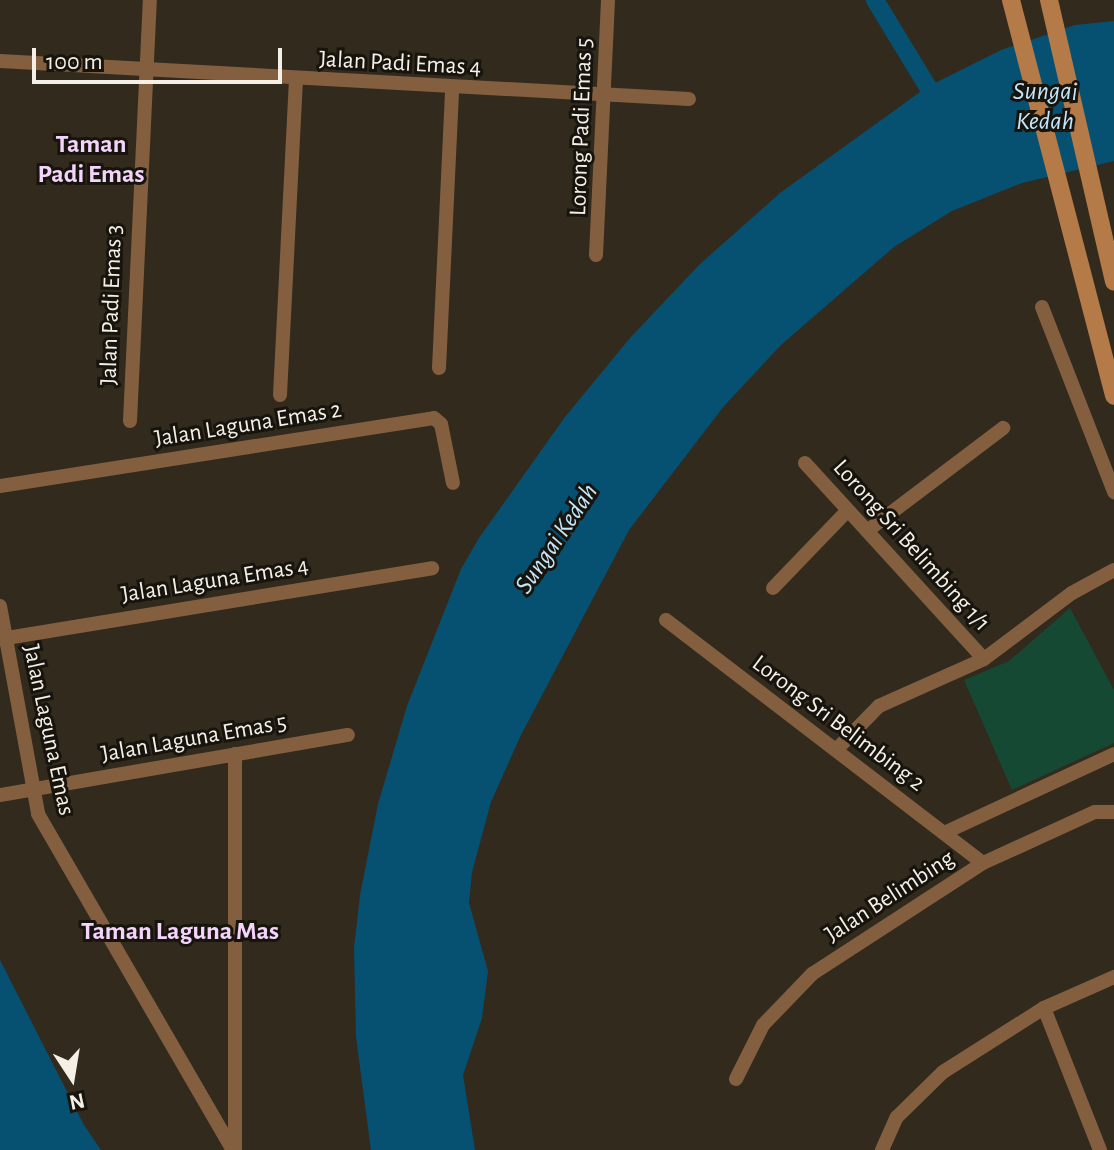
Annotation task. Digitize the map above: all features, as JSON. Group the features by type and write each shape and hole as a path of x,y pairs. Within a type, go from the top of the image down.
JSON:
{"main road":[{"path":"1011,0 1114,396"},
{"path":"1049,0 1114,282"}],"street":[{"name":"Jalan Padi Emas 3","path":"130,421 144,72 150,0"},
{"name":"Lorong Padi Emas 5","path":"596,255 608,0"},
{"name":"Jalan Padi Emas 4","path":"0,61 296,81 605,98 689,99"},
{"path":"280,395 296,81"},
{"path":"439,368 452,89"},
{"path":"1042,307 1114,492"},
{"name":"Jalan Laguna Emas 2","path":"0,486 434,418 441,424 453,483"},
{"path":"867,531 1003,428"},
{"name":"Lorong Sri Belimbing 1/1","path":"805,463 984,659"},
{"path":"773,588 848,510"},
{"name":"Jalan Laguna Emas 4","path":"3,639 432,568"},
{"path":"836,750 879,706 984,659 1072,593 1114,570"},
{"name":"Jalan Laguna Emas","path":"0,606 3,639 42,823 234,1150"},
{"name":"Lorong Sri Belimbing 2","path":"666,620 983,863"},
{"name":"Jalan Laguna Emas 5","path":"0,795 348,735"},
{"path":"234,1150 235,754"},
{"name":"Jalan Belimbing","path":"944,833 1114,754"},
{"name":"Jalan Belimbing","path":"736,1079 763,1025 812,974 983,863 1095,812 1114,812"},
{"path":"882,1150 916,1093 1044,1008 1114,977"},
{"path":"1044,1008 1100,1150"}],"green space":[{"path":"1070,608 1114,690 1114,743 1012,790 964,680 1009,661"}],"water":[{"name":"Sungai Kedah","path":"1114,21 1114,161 1022,183 952,211 894,247 781,345 724,406 629,530 520,737 491,802 472,872 469,903 488,971 482,1018 463,1075 475,1150 371,1150 356,1037 354,948 360,895 378,804 407,706 461,569 479,538 565,417 630,338 700,264 780,193 927,87 1001,50 1075,25"},
{"path":"0,960 84,1125 101,1150 0,1150"}],"waterway":[{"path":"875,0 940,107"}],"district":[{"name":"Taman Padi Emas","path":"91,160"},
{"name":"Taman Laguna Mas","path":"180,932"}]}
